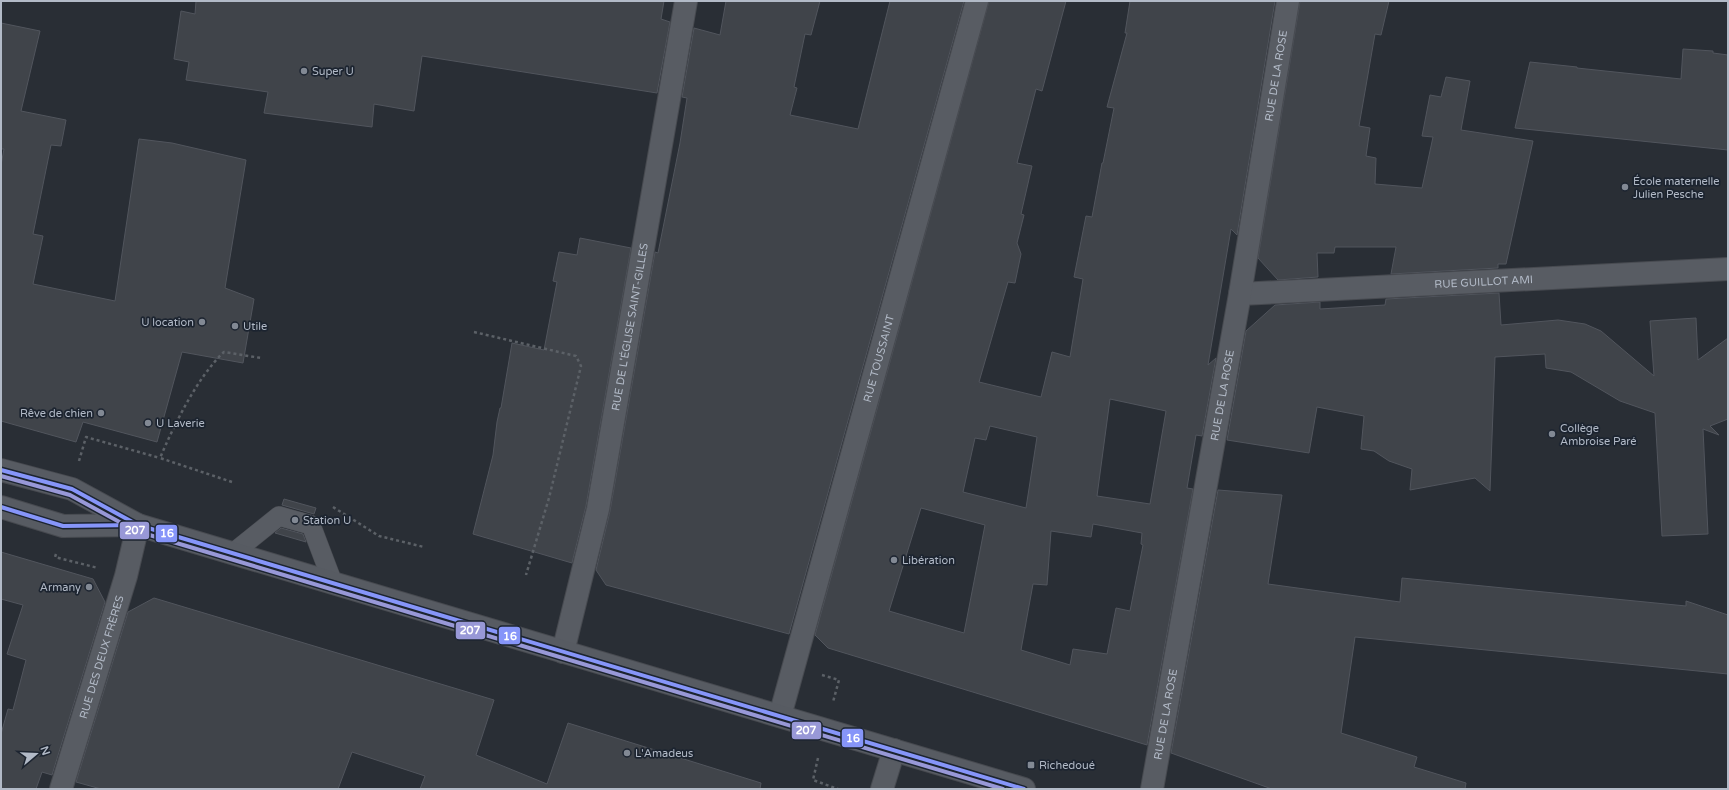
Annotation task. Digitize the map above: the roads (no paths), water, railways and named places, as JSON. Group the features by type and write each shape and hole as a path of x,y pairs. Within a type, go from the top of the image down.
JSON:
{"main road":[{"path":"1,470 72,489 138,525 1024,789"},
{"path":"1,508 63,526 138,525"}],"street":[{"name":"RUE DE L'ÉGLISE SAINT-GILLES","path":"563,652 598,509 686,1"},
{"name":"RUE TOUSSAINT","path":"780,716 977,1"},
{"name":"RUE DE LA ROSE","path":"1152,789 1240,294 1288,1"},
{"name":"RUE GUILLOT AMI","path":"1240,294 1728,269"},
{"name":"RUE DES DEUX FRÈRES","path":"61,789 126,576 138,525"},
{"path":"882,789 894,750"}],"lane":[{"path":"233,553 279,516 311,525 333,583"}],"place":[{"name":"Super U","path":"304,71"},
{"name":"École maternelle Julien Pesche","path":"1625,187"},
{"name":"U location","path":"202,322"},
{"name":"Utile","path":"235,326"},
{"name":"Rêve de chien","path":"101,413"},
{"name":"U Laverie","path":"148,423"},
{"name":"Collège Ambroise Paré","path":"1552,434"},
{"name":"Station U","path":"295,520"},
{"name":"Libération","path":"894,560"},
{"name":"Armany","path":"89,587"},
{"name":"L'Amadeus","path":"627,753"},
{"name":"Richedoué","path":"1031,765"}]}
